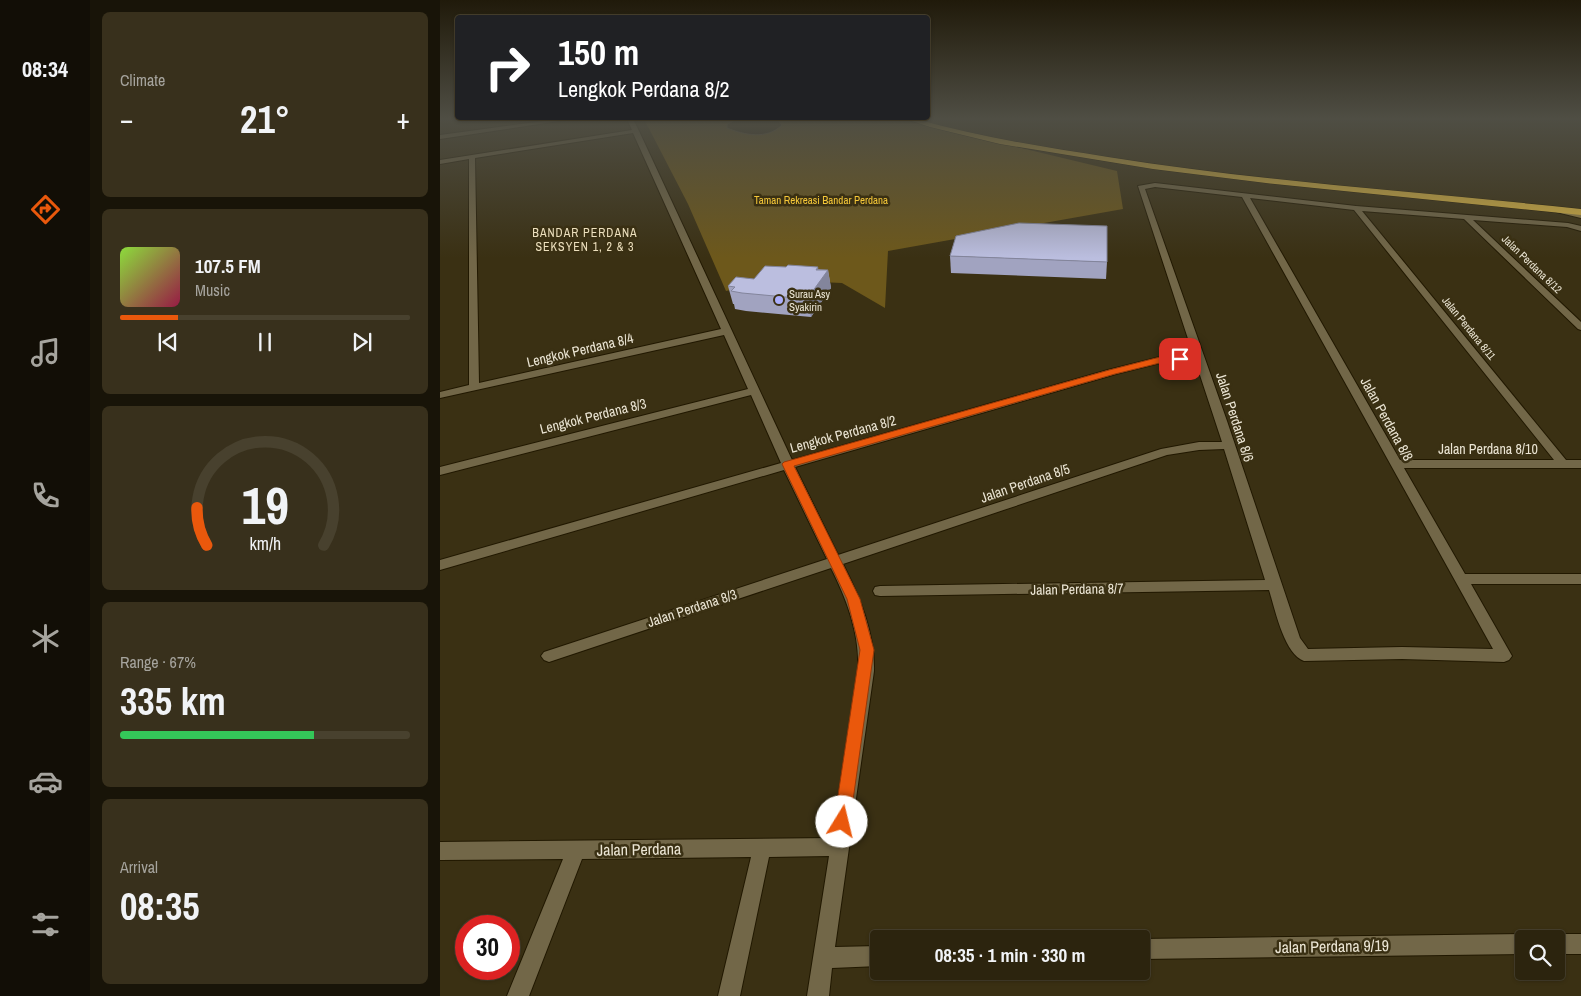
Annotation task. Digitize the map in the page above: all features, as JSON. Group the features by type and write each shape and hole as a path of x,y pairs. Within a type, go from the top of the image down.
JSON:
{"highway":[{"path":"1138,165 1271,183 1581,212"},
{"path":"1191,165 1253,175 1581,205"}],"street":[{"path":"472,165 474,388"},
{"path":"652,165 788,464 854,599 867,650 818,996"},
{"name":"Jalan Perdana 8/6","path":"1245,196 1155,185 1141,188 1274,585 1294,641 1304,655"},
{"path":"1245,196 1356,208 1568,225 1581,229"},
{"name":"Jalan Perdana 8/8","path":"1245,196 1504,656 1402,653 1304,655"},
{"name":"Jalan Perdana 8/11","path":"1356,208 1563,464"},
{"path":"1556,209 1581,216"},
{"name":"Jalan Perdana 8/12","path":"1466,217 1581,327"},
{"name":"Lengkok Perdana 8/4","path":"440,396 727,331"},
{"name":"Lengkok Perdana 8/2","path":"440,565 1112,372 1160,360 1199,357"},
{"name":"Lengkok Perdana 8/3","path":"440,470 754,391"},
{"name":"Jalan Perdana 8/5","path":"836,561 1164,452 1198,446 1227,445"},
{"name":"Jalan Perdana 8/10","path":"1396,464 1581,464"},
{"name":"Jalan Perdana 8/3","path":"549,656 836,561"},
{"path":"1462,580 1581,579"},
{"name":"Jalan Perdana 8/7","path":"880,591 1274,585"},
{"name":"Jalan Perdana","path":"440,851 838,847"},
{"path":"729,996 762,848"},
{"path":"518,996 576,850"},
{"name":"Jalan Perdana 9/19","path":"1150,949 1515,944"},
{"path":"1565,944 1581,944"},
{"path":"823,958 870,956"}],"green space":[{"name":"Taman Rekreasi Bandar Perdana","path":"668,165 1094,165 1117,171 1123,209 888,251 885,308 842,283 776,280 726,291 688,204"}],"building":[{"path":"1019,223 1107,226 1107,262 950,256 956,236"},
{"path":"788,265 818,267 816,270 828,270 807,299 742,293 731,291 735,287 728,286 736,277 754,279 765,266 786,267"}],"place":[{"name":"Surau Asy Syakirin","path":"779,300"}],"district":[{"name":"BANDAR PERDANA SEKSYEN 1, 2 & 3","path":"585,240"}],"route":[{"path":"842,822 866,671 867,650 864,631 854,599 788,464 903,433 1112,372 1160,360 1180,359"}]}
